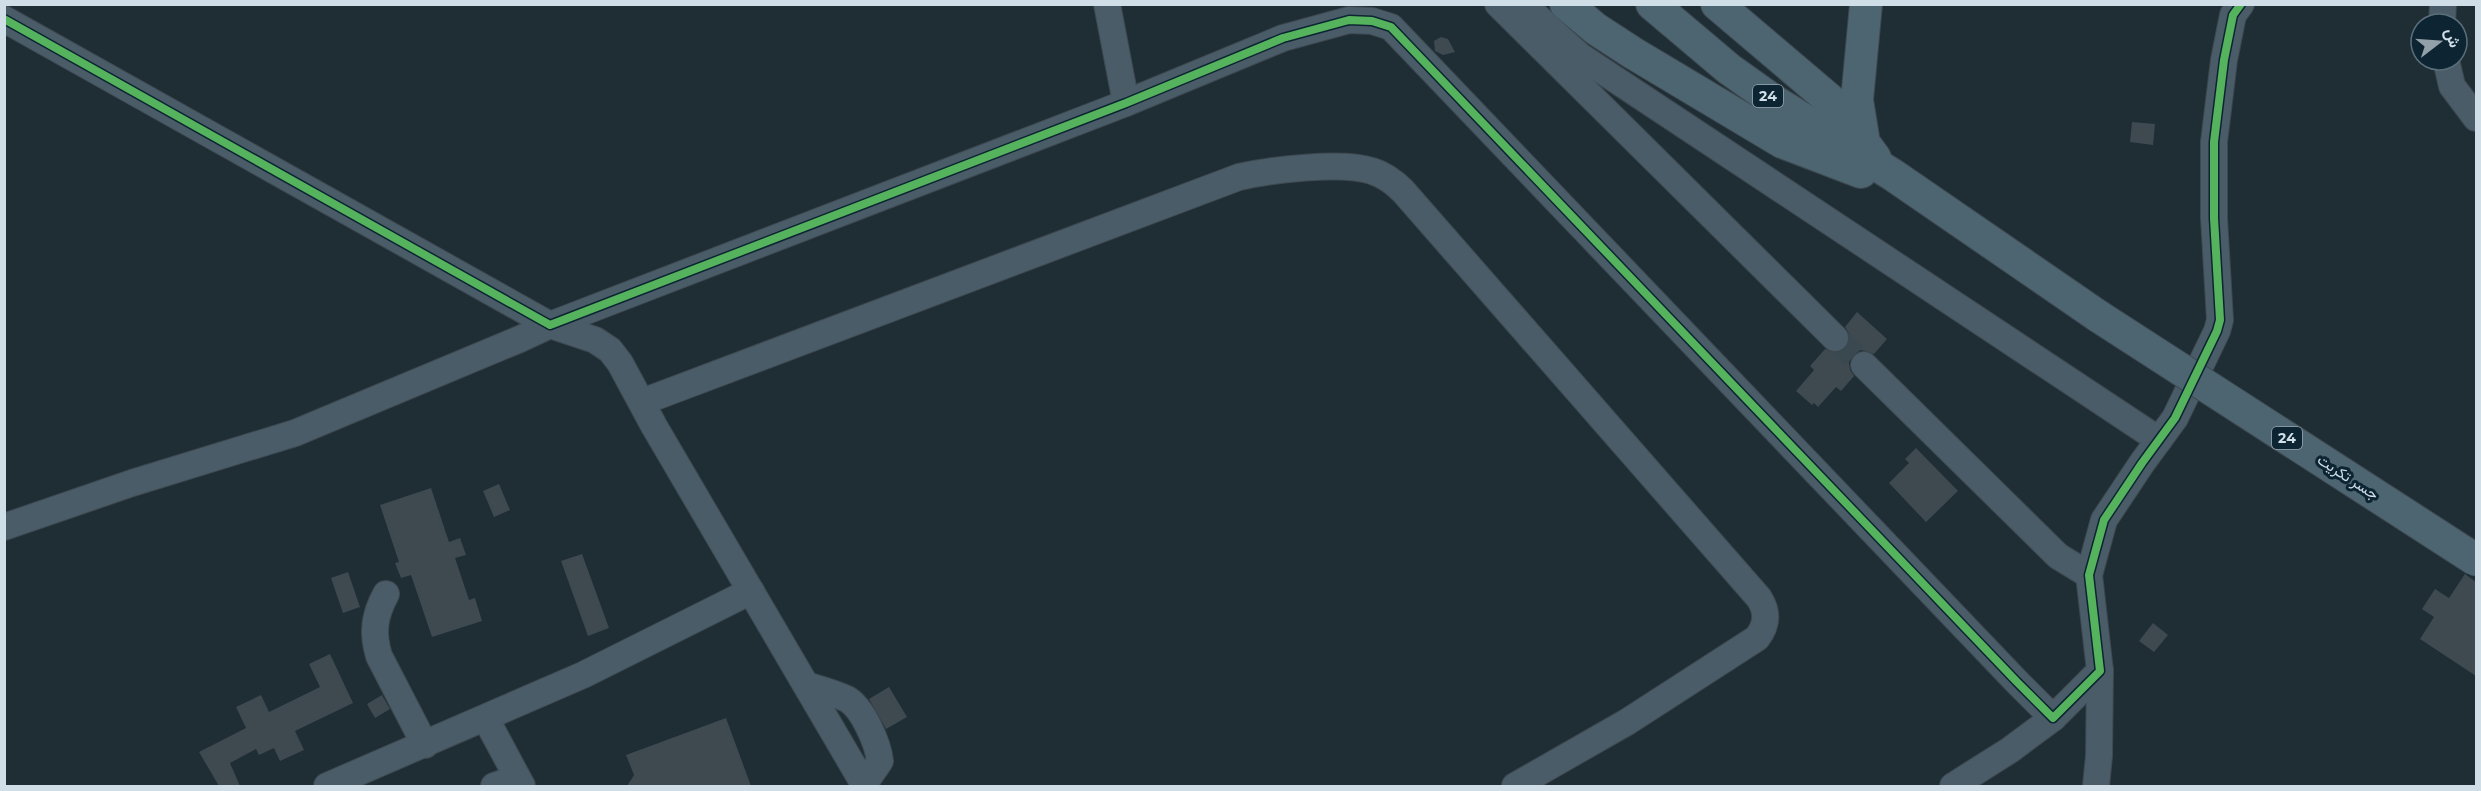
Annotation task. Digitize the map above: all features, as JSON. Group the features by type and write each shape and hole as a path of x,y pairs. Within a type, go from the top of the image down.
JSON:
{"main road":[{"path":"1566,4 1596,29 1782,142 1888,183 1934,204"},
{"name":"24","path":"1652,4 1694,41 1765,95 1934,204"},
{"path":"1718,4 1837,106 1873,156 1893,176"},
{"path":"1863,141 1857,100 1866,4"},
{"name":"جسر تكريت","path":"1934,204 2098,316 2476,560"}],"street":[{"path":"1107,4 1126,103"},
{"path":"1498,4 1835,338"},
{"path":"1523,4 1580,56 2159,440"},
{"path":"2096,786 2099,756 2100,671 2089,575 2104,520 2175,418 2217,332 2220,320 2214,218 2214,142 2218,98 2233,8"},
{"path":"4,19 550,325 595,340 610,350 620,363 865,785"},
{"path":"4,526 295,432 550,325 1126,103 1283,38 1329,23 1349,20 1372,21 1391,27 2008,674 2054,718"},
{"path":"2449,72 2452,86 2476,118"},
{"path":"642,402 1239,177 1272,171 1345,167 1371,170 1383,175 1394,182 1412,201 1759,598 1765,611 1764,625 1756,638 1627,722 1515,786"},
{"path":"1864,365 2058,556 2089,575"},
{"path":"327,786 486,719 593,670 751,591"},
{"path":"386,594 375,618 375,644 425,745"},
{"path":"1953,786 2010,750 2054,718 2100,671"},
{"path":"486,719 511,784"}],"building":[{"path":"1441,37 1448,39 1455,52 1443,55 1435,51 1434,41"},
{"path":"2132,122 2155,124 2153,145 2130,142"},
{"path":"1857,312 1887,339 1874,354 1861,350 1854,354 1849,362 1854,376 1841,391 1836,387 1818,407 1814,403 1812,405 1796,391 1814,370 1810,366 1825,349 1838,353 1846,348 1850,335 1845,327"},
{"path":"1916,448 1958,491 1926,522 1889,483 1909,463 1905,459"},
{"path":"499,484 510,510 494,517 483,491"},
{"path":"431,488 449,542 460,538 466,555 455,558 469,600 475,598 482,621 432,637 411,575 401,578 395,563 399,562 380,505"},
{"path":"582,554 609,628 588,636 561,561"},
{"path":"348,572 360,607 343,613 331,578"},
{"path":"2465,574 2476,582 2476,676 2420,639 2434,617 2422,609 2435,589 2449,598"},
{"path":"2153,623 2168,635 2154,652 2139,641"},
{"path":"330,654 353,703 295,731 304,750 280,761 274,748 259,755 256,749 230,763 240,786 219,786 199,752 246,728 236,707 261,695 269,712 320,687 309,664"},
{"path":"889,687 907,717 886,729 869,699"},
{"path":"382,695 390,709 375,718 367,704"},
{"path":"726,718 751,786 627,786 634,775 626,755"}],"tunnel":[{"path":"1835,338 1864,365"}],"cycle path":[{"path":"4,19 550,325 1126,103 1283,38 1349,20 1372,21 1391,27 2053,718 2100,671 2089,575 2104,520 2175,418 2217,331 2220,320 2214,218 2214,142 2224,60 2233,15 2241,4"}]}
